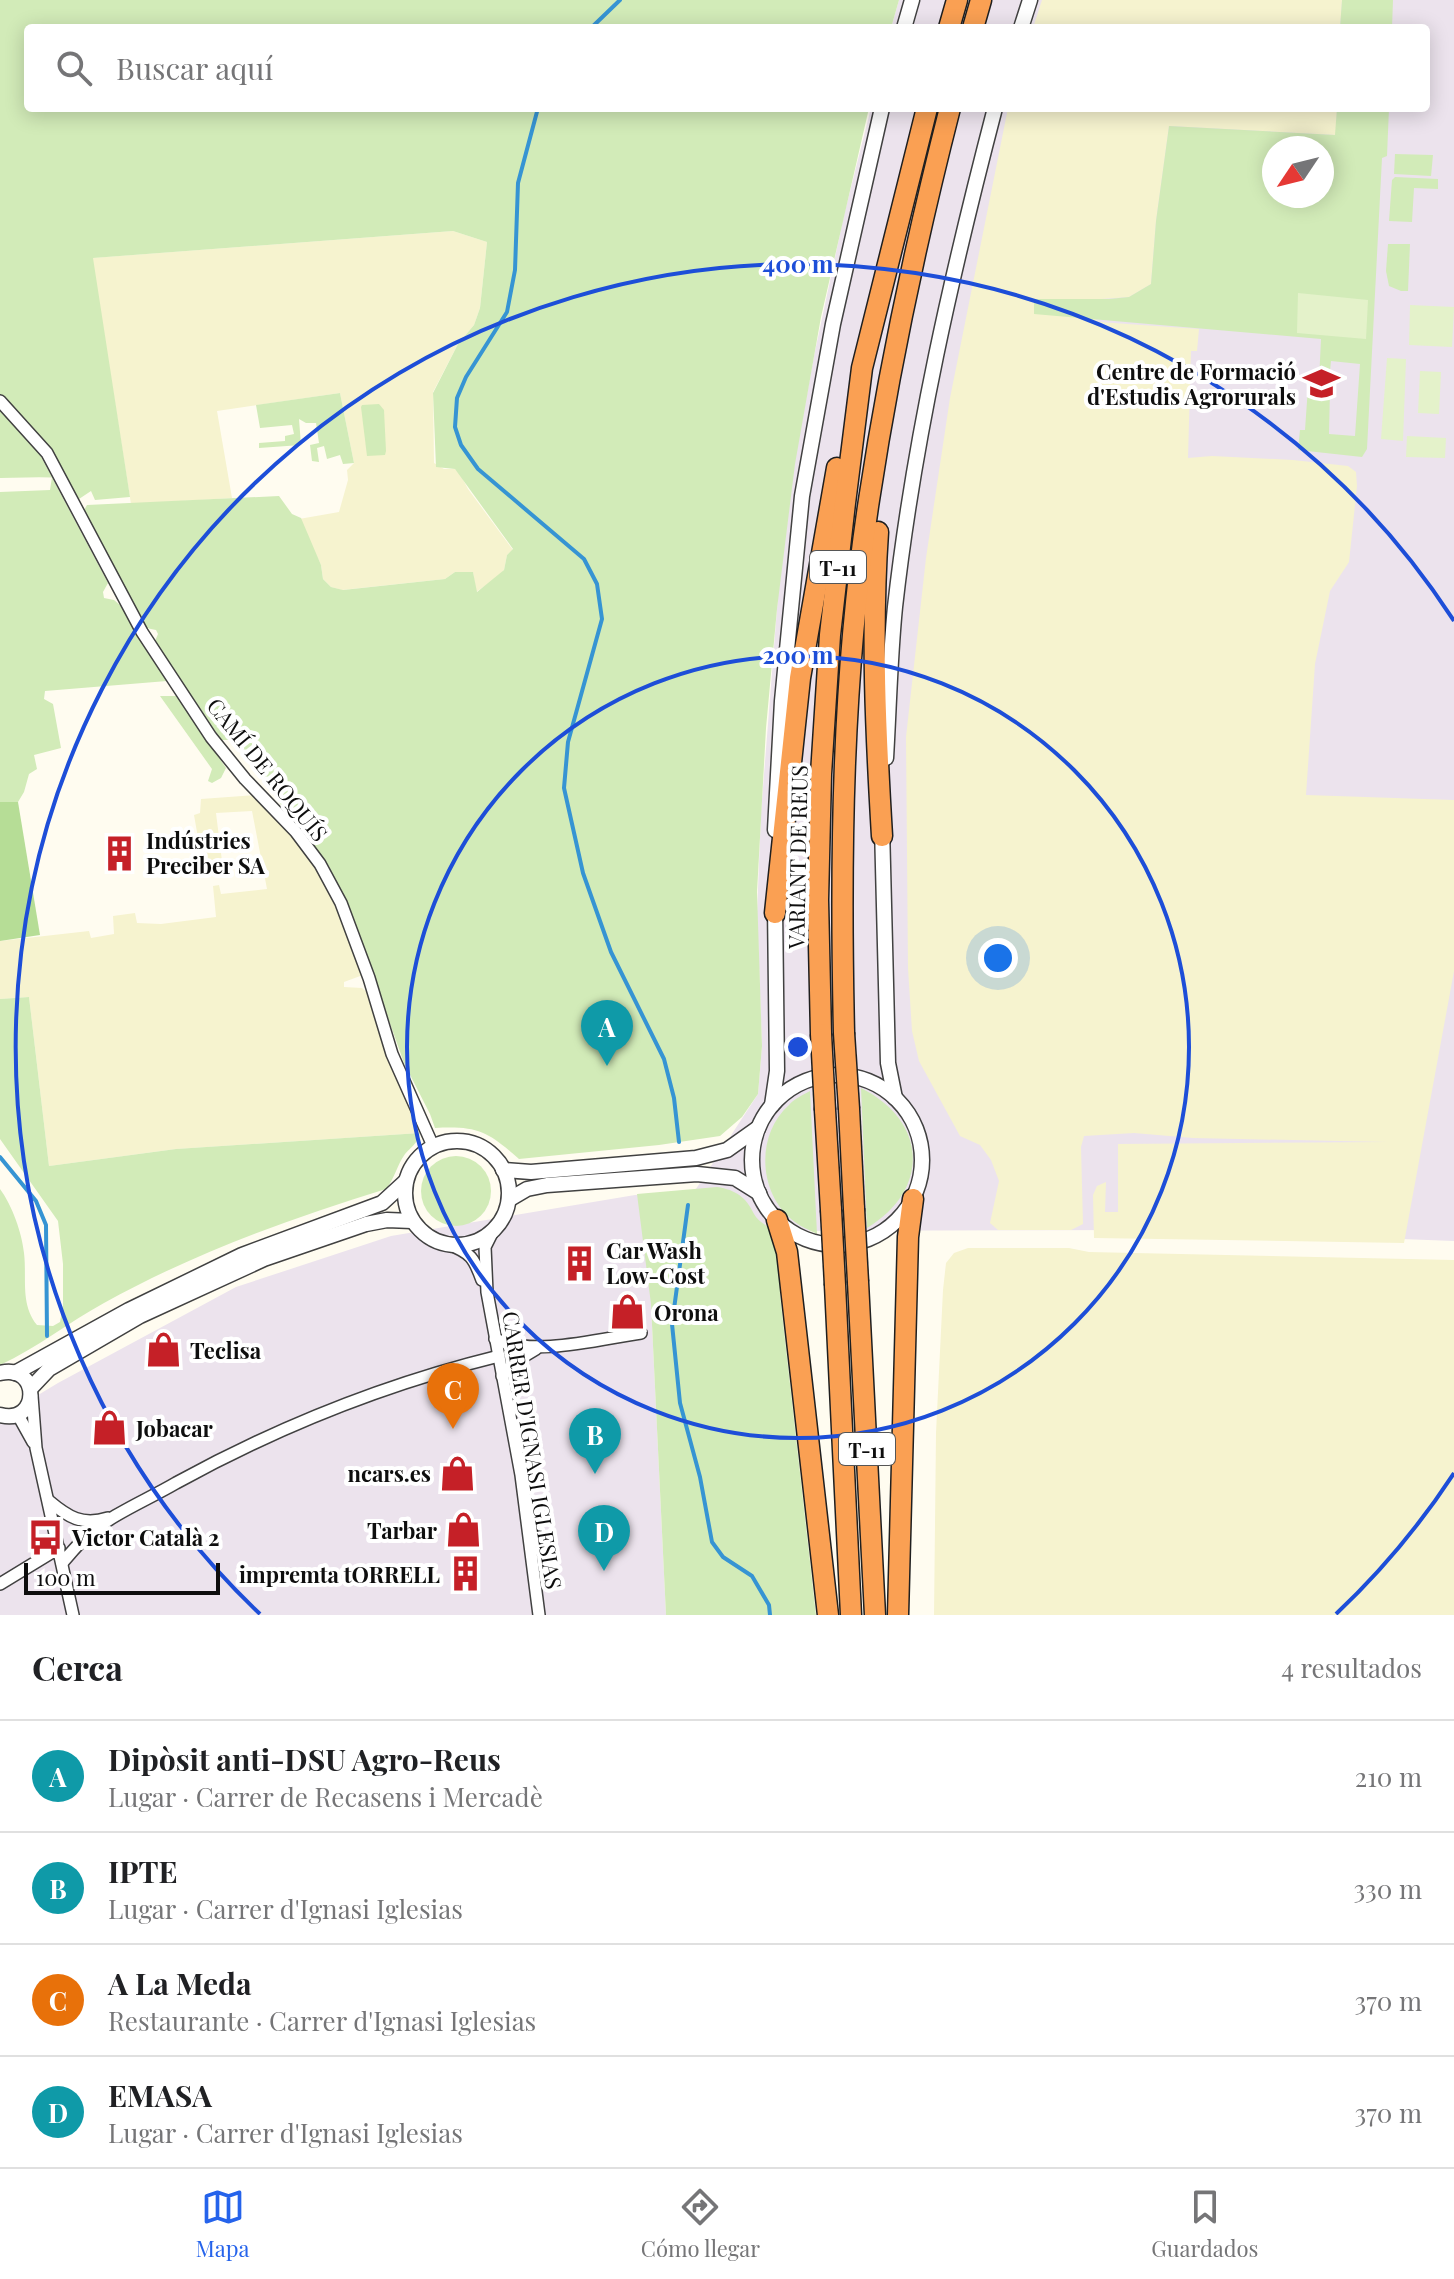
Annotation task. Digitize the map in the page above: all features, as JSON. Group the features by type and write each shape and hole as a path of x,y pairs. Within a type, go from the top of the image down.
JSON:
{"highway":[{"path":"950,24 957,0"},
{"path":"974,24 981,0"},
{"name":"VARIANT DE REUS","path":"851,1615 821,1034 818,900 821,774 830,635 862,368 926,112"},
{"name":"VARIANT DE REUS","path":"875,1615 844,1033 841,898 844,770 869,501 914,251 949,112"},
{"path":"882,836 877,743 875,575 897,345"},
{"path":"775,913 800,678 845,409 862,368"},
{"path":"898,1615 908,1237 913,1199"},
{"path":"777,1220 787,1252 828,1615"}],"street":[{"path":"905,24 912,0"},
{"path":"1022,24 1030,0"},
{"path":"772,1105 777,1071 776,782 802,496 833,324 881,112"},
{"path":"895,1098 888,1063 882,836 895,609 910,497 931,378 994,112"},
{"name":"CAMÍ DE ROQUÍS","path":"0,401 47,453 142,632 204,727 320,864 341,903 369,978 392,1054 433,1146"},
{"path":"840,1075 870,1081 895,1098 917,1130 922,1150 921,1175 905,1212 884,1231 858,1243 828,1245 788,1230 777,1220 759,1193 752,1160 758,1128 772,1105 796,1085 810,1079 840,1075"},
{"path":"503,1170 531,1172 696,1158 727,1150 758,1128"},
{"path":"8,1373 242,1255 382,1203 406,1181 416,1160 433,1146 456,1141 479,1146 493,1156 503,1170 510,1199 503,1219 494,1229 477,1240 448,1244 421,1231 412,1221 405,1199 406,1181"},
{"path":"510,1199 527,1189 547,1185 697,1174 735,1178 759,1193"},
{"path":"0,1415 18,1415 28,1406 31,1390 49,1369 140,1316 264,1259 366,1224 387,1220 412,1221"},
{"name":"CARRER D'IGNASI IGLESIAS","path":"494,1229 485,1247 487,1292 521,1475 539,1615"},
{"name":"CARRER D'IGNASI IGLESIAS","path":"448,1244 475,1260 487,1292"},
{"path":"495,1339 512,1346 537,1348 641,1333"},
{"path":"502,1376 516,1361 537,1348"},
{"path":"62,1563 89,1535 120,1514 242,1447 362,1396 499,1356"},
{"path":"8,1373 24,1378 31,1390 36,1448 73,1615"},
{"path":"18,1415 36,1448"},
{"path":"49,1501 64,1514 87,1522 120,1514"},
{"path":"0,1584 59,1548"}],"shaded area":[{"path":"899,0 1454,0 1454,1241 1160,1230 771,1231 651,1304 666,1615 0,1615 0,1418 58,1383 236,1287 391,1236 635,1195 694,1192 758,1094 762,1045 757,914 761,813 778,596 795,459 814,356 870,112 1430,112 1430,24 892,24"},
{"path":"1042,0 1342,0 1340,24 1034,24"},
{"path":"1007,112 1337,112 1336,135 1169,126 1151,284 1129,297 1073,301 1099,322 1199,329 1197,351 1191,351 1188,458 1212,456 1293,460 1348,466 1356,472 1349,562 1330,591 1315,664 1306,795 1454,800 1454,971 1404,1243 1094,1238 1093,1195 1097,1186 1106,1182 1105,1212 1118,1212 1118,1144 1387,1142 1193,1138 1134,1133 1084,1136 1081,1147 1083,1224 1071,1230 998,1230 990,1223 999,1181 991,1160 980,1145 960,1136 919,1061 912,1031 908,968 906,737 926,558 950,398"},
{"path":"453,231 487,242 480,308 474,325 458,344 433,392 434,463 459,472 513,550 507,555 504,570 498,577 476,592 473,572 455,572 445,579 342,590 331,587 323,579 321,565 299,519 339,512 348,480 347,470 354,463 340,393 217,411 232,498 131,504 92,258"},
{"path":"257,795 307,853 338,904 363,975 344,982 344,987 362,988 370,995 397,1077 420,1133 176,1149 49,1166 29,997 0,999 0,941 89,931 91,938 114,934 113,916 135,913 137,923 161,924 216,917 213,886 219,885 221,894 267,889 252,811 216,813 223,869 204,872 194,815 200,813 201,799"},
{"path":"968,1248 1069,1248 1089,1252 1454,1260 1454,1615 934,1615 936,1433 943,1290 946,1263 954,1253"}],"green space":[{"path":"0,0 899,0 892,24 24,24 24,112 868,112 821,317 795,464 766,728 757,892 762,1046 758,1094 742,1117 720,1136 519,1159 481,1132 435,1128 404,1063 357,930 329,866 281,805 269,784 232,740 221,740 155,641 156,630 146,628 83,512 87,505 279,496 292,514 301,518 321,565 323,579 331,587 343,590 445,579 455,572 473,572 477,592 504,570 507,555 513,549 455,469 436,467 433,393 458,344 474,325 480,308 487,242 453,231 93,258 130,497 95,500 91,491 79,499 51,450 0,395"},
{"path":"1342,0 1393,0 1392,24 1340,24"},
{"path":"1337,112 1389,112 1387,156 1382,158 1367,449 1362,457 1298,450 1300,430 1305,430 1308,387 1330,389 1329,434 1355,436 1360,364 1331,361 1329,381 1319,381 1321,339 1034,314 1034,299 1129,297 1151,284 1169,126 1335,135"},
{"path":"1395,154 1433,155 1431,176 1394,174"},
{"path":"1395,177 1438,179 1438,189 1414,188 1412,222 1389,221 1392,180"},
{"path":"1388,244 1410,244 1408,291 1389,286 1386,271"},
{"path":"1298,293 1368,300 1366,339 1297,333"},
{"path":"1410,305 1454,307 1452,347 1409,345"},
{"path":"1387,358 1406,359 1403,441 1381,439"},
{"path":"1420,371 1441,372 1439,414 1418,413"},
{"path":"340,393 354,463 343,464 340,455 327,459 324,446 317,448 319,462 312,461 310,445 319,443 316,423 299,419 301,445 259,448 259,443 285,441 285,436 294,434 292,425 260,428 256,405"},
{"path":"379,404 384,410 386,451 385,455 367,456 361,407"},
{"path":"0,410 38,451 52,477 0,478"},
{"path":"1407,436 1446,438 1445,458 1406,457"},
{"path":"52,477 108,583 103,592 104,598 114,600 121,606 167,681 45,691 44,699 53,704 61,748 34,755 37,769 29,774 18,802 0,804 0,492 50,490"},
{"path":"160,696 177,696 226,768 221,778 212,783 208,781 212,769"},
{"path":"0,802 18,802 40,935 0,941"},
{"path":"29,997 49,1166 176,1149 420,1133 419,1136 402,1158 386,1189 278,1225 172,1268 104,1303 0,1365 0,1189 21,1237 26,1300 32,1317 37,1325 53,1326 60,1322 63,1306 63,1264 58,1221 0,1139 0,999"},
{"path":"861,1088 883,1102 899,1118 909,1137 913,1156 911,1175 902,1194 888,1212 867,1228"},
{"path":"810,1091 817,1234 797,1224 783,1210 774,1197 765,1165 770,1132 778,1118 793,1101"},
{"path":"456,1156 481,1166 491,1191 481,1216 456,1226 431,1216 421,1191 431,1166"},
{"path":"717,1187 735,1192 744,1199 769,1229 776,1247 816,1615 666,1615 651,1304 637,1194"}],"waterway":[{"path":"595,24 620,0"},
{"path":"537,112 518,183 515,270 507,312 466,377 457,398 455,427 461,445 478,469 584,559 597,584 602,619 568,742 564,788 583,873 611,952 664,1059 674,1098 679,1142"},
{"path":"0,1157 36,1201 46,1225 47,1336"},
{"path":"688,1205 672,1324 680,1403 700,1477 712,1542 723,1557 752,1576 769,1605 770,1615"}],"place":[{"name":"Centre de Formació d'Estudis Agrorurals","path":"1322,384"},
{"name":"Indústries Preciber SA","path":"120,853"},
{"name":"Dipòsit anti-DSU Agro-Reus","path":"607,1066"},
{"name":"Car Wash Low-Cost","path":"580,1263"},
{"name":"Orona","path":"628,1312"},
{"name":"Teclisa","path":"164,1350"},
{"name":"Jobacar","path":"110,1428"},
{"name":"A La Meda","path":"453,1429"},
{"name":"ncars.es","path":"457,1473"},
{"name":"IPTE","path":"595,1474"},
{"name":"Tarbar","path":"463,1530"},
{"name":"Victor Català 2","path":"46,1537"},
{"name":"EMASA","path":"604,1571"},
{"name":"impremta tORRELL","path":"466,1574"}]}
